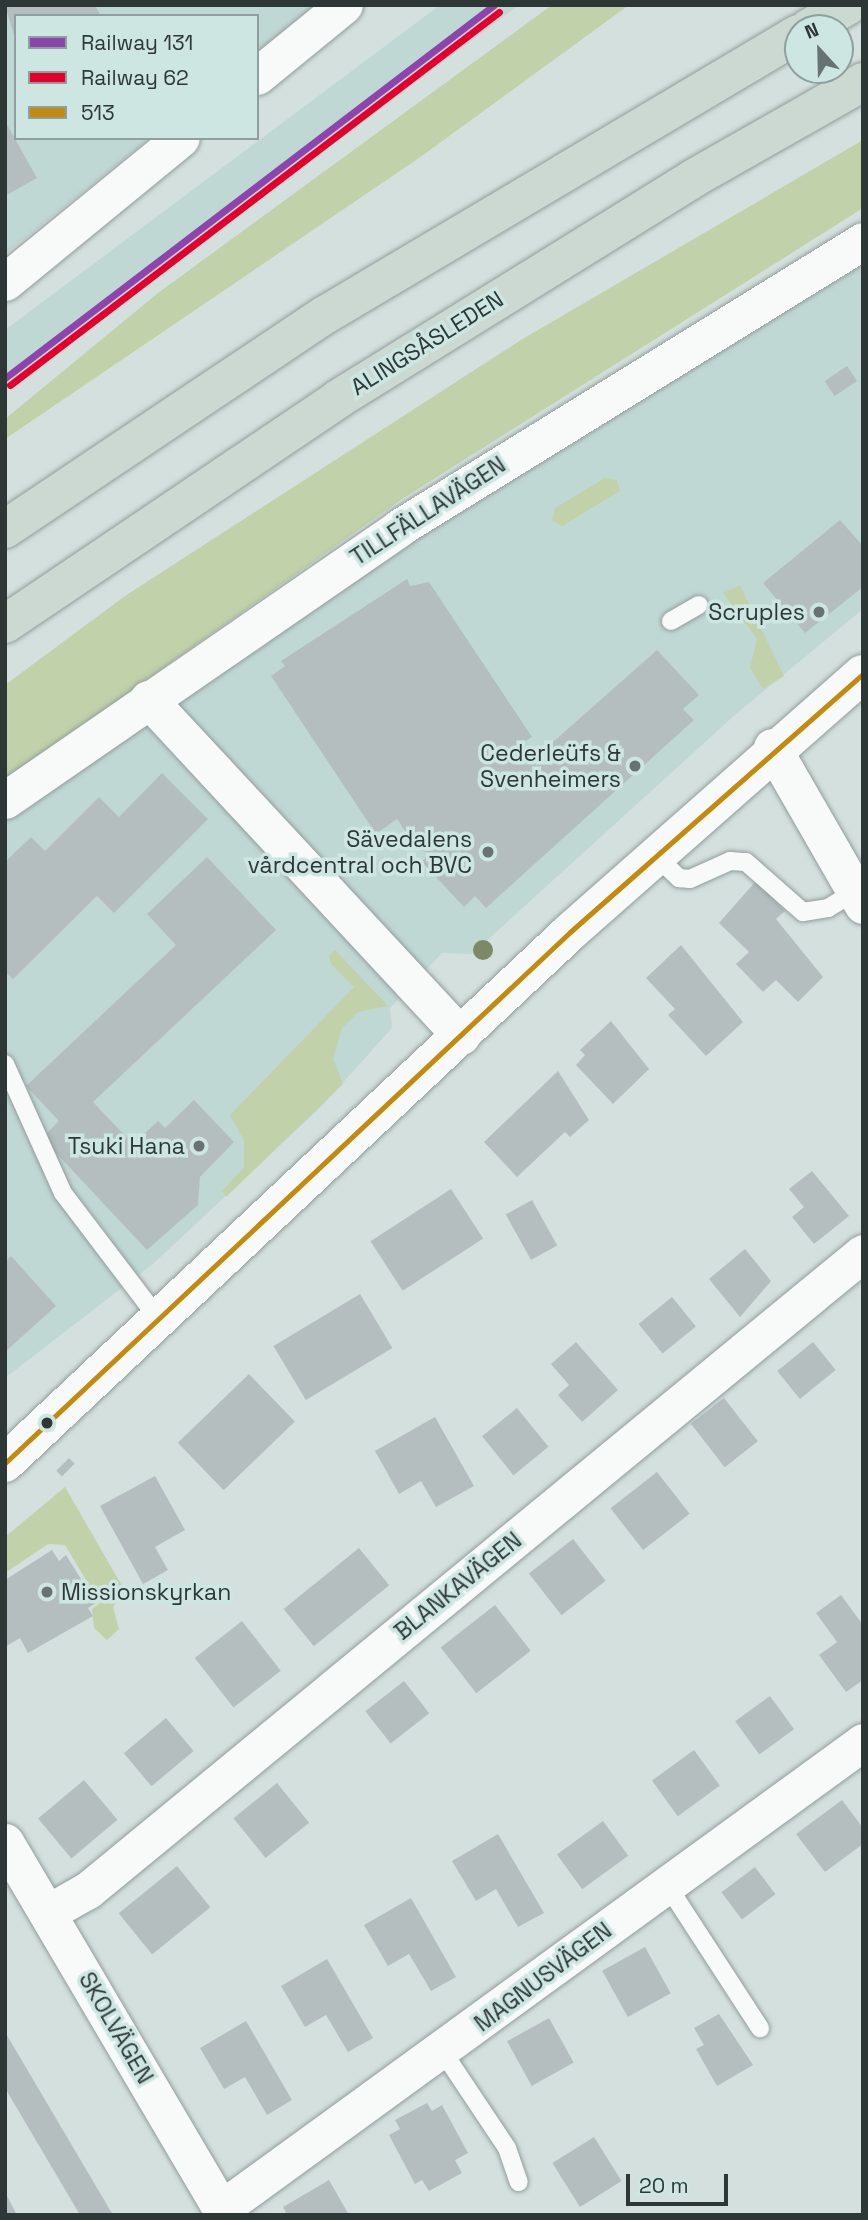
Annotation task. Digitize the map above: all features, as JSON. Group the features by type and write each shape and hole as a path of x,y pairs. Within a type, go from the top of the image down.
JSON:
{"highway":[{"path":"833,14 849,5"},
{"path":"5,529 325,315 784,42"},
{"name":"ALINGSÅSLEDEN","path":"5,625 338,399 694,178 863,82"}],"street":[{"path":"259,74 344,5"},
{"path":"5,282 179,140"},
{"name":"TILLFÄLLAVÄGEN","path":"5,800 400,527 863,241"},
{"path":"5,1463 160,1321 461,1036 667,866 772,747 863,674"},
{"path":"148,699 461,1036"},
{"path":"772,747 859,898"},
{"name":"BLANKAVÄGEN","path":"49,1912 139,1848 863,1253"},
{"name":"MAGNUSVÄGEN","path":"223,2212 863,1742"},
{"name":"SKOLVÄGEN","path":"5,1842 49,1912 223,2212"}],"lane":[{"path":"671,621 699,605"},
{"path":"667,866 746,862 790,903 813,913 859,898"},
{"path":"5,1064 63,1193 160,1321"},
{"path":"667,1885 760,2028"},
{"path":"443,2052 507,2148 519,2182"}],"shaded area":[{"path":"5,5 317,5 259,51 259,14 14,14 14,140 148,140 5,254"},
{"path":"440,5 519,5 5,390 5,330"},
{"path":"863,260 863,609 736,714 472,954 442,953 390,1008 392,1028 322,1106 154,1263 5,1378 5,818 390,554"}],"green space":[{"path":"552,5 629,5 419,158 5,439 5,419 158,293"},
{"path":"863,140 863,208 402,499 5,780 5,685 125,596 521,340"},
{"path":"605,478 617,480 620,491 562,526 552,521 555,508"},
{"path":"740,585 784,676 763,689 750,668 757,639 723,593"},
{"path":"335,950 388,1006 358,1012 342,1028 333,1059 343,1084 226,1197 222,1191 244,1167 244,1140 230,1115 354,987 331,964 329,955"},
{"path":"65,1487 125,1591 113,1607 119,1629 107,1640 94,1628 92,1609 100,1603 65,1545 48,1544 5,1573 5,1537"}],"building":[{"path":"5,5 95,5 100,14 14,14 14,35"},
{"path":"5,121 37,178 5,196"},
{"path":"847,366 857,381 835,396 825,381"},
{"path":"840,520 863,546 863,587 805,633 763,583"},
{"path":"407,579 410,586 429,582 532,737 516,747 527,765 657,650 699,695 683,709 694,720 486,908 475,896 464,907 422,862 429,854 416,847 397,819 376,834 271,676 285,666 281,661"},
{"path":"162,773 208,819 114,913 97,896 13,979 5,972 5,862 31,837 45,851 99,797 119,817"},
{"path":"207,857 276,930 93,1102 133,1144 158,1121 165,1128 194,1100 234,1142 200,1177 198,1205 147,1250 42,1138 59,1121 26,1086 176,945 147,914"},
{"path":"756,881 785,911 776,919 823,977 798,1002 776,980 763,992 736,964 749,952 719,923"},
{"path":"681,945 743,1022 706,1056 668,1015 675,1009 646,978"},
{"path":"611,1021 649,1069 613,1104 576,1065 585,1055 580,1050"},
{"path":"558,1071 589,1120 570,1137 565,1132 517,1177 484,1142"},
{"path":"812,1171 849,1216 814,1244 792,1217 804,1207 789,1189"},
{"path":"451,1189 483,1238 403,1291 370,1241"},
{"path":"532,1200 557,1245 531,1260 506,1215"},
{"path":"745,1249 771,1281 740,1317 709,1279"},
{"path":"11,1256 56,1306 5,1352 5,1262"},
{"path":"360,1294 392,1348 306,1400 273,1346"},
{"path":"672,1297 696,1327 662,1354 639,1324"},
{"path":"576,1342 618,1390 582,1422 558,1395 569,1385 551,1364"},
{"path":"813,1342 836,1370 800,1399 777,1371"},
{"path":"249,1374 295,1421 224,1490 178,1443"},
{"path":"724,1398 758,1441 725,1467 691,1424"},
{"path":"517,1408 548,1447 513,1475 482,1436"},
{"path":"435,1417 474,1486 436,1507 421,1481 399,1494 375,1451"},
{"path":"69,1458 75,1464 62,1476 56,1471"},
{"path":"657,1472 690,1514 643,1550 611,1508"},
{"path":"155,1476 185,1530 155,1547 168,1570 143,1584 100,1506"},
{"path":"573,1539 606,1581 562,1615 529,1573"},
{"path":"359,1548 389,1585 314,1646 284,1609"},
{"name":"Missionskyrkan","path":"52,1550 59,1561 66,1555 96,1603 88,1608 93,1616 28,1653 20,1638 5,1647 5,1580"},
{"path":"841,1595 863,1625 863,1680 846,1692 819,1655 837,1642 816,1613"},
{"path":"495,1605 531,1651 476,1693 441,1647"},
{"path":"242,1621 281,1671 234,1708 195,1658"},
{"path":"404,1681 429,1713 391,1743 365,1711"},
{"path":"770,1696 794,1729 759,1754 735,1721"},
{"path":"166,1718 194,1751 152,1786 124,1753"},
{"path":"694,1750 720,1786 678,1816 652,1781"},
{"path":"84,1780 117,1820 71,1858 38,1819"},
{"path":"277,1783 309,1823 266,1858 233,1818"},
{"path":"842,1800 863,1828 863,1844 825,1872 796,1834"},
{"path":"603,1821 628,1856 582,1889 557,1855"},
{"path":"498,1834 544,1913 518,1927 496,1889 476,1901 452,1861"},
{"path":"177,1866 210,1907 152,1954 119,1913"},
{"path":"755,1867 775,1894 742,1919 721,1892"},
{"path":"411,1898 456,1977 431,1991 409,1954 388,1966 364,1925"},
{"path":"645,1947 671,1993 628,2017 602,1971"},
{"path":"327,1959 373,2038 348,2052 326,2015 305,2027 281,1986"},
{"path":"719,2014 753,2065 717,2086 696,2049 704,2045 694,2028"},
{"path":"549,2018 574,2063 532,2086 507,2041"},
{"path":"246,2021 292,2100 267,2115 245,2077 224,2089 200,2048"},
{"path":"5,2032 113,2215 80,2215 5,2088"},
{"path":"427,2103 432,2111 442,2105 468,2153 455,2160 462,2173 429,2191 422,2180 415,2184 389,2135 400,2129 395,2120"},
{"path":"594,2137 622,2181 580,2207 552,2163"},
{"path":"329,2180 349,2215 287,2215 283,2207"},
{"path":"5,2192 17,2215 5,2215"}],"rail line":[{"name":"131","path":"5,378 494,5"},
{"name":"62","path":"10,385 499,12"}],"transit line":[{"name":"513","path":"5,1463 570,932 863,674"}],"place":[{"name":"Scruples","path":"819,612"},
{"name":"Cederleüfs & Svenheimers","path":"635,766"},
{"name":"Sävedalens vårdcentral och BVC","path":"488,852"},
{"name":"Tsuki Hana","path":"199,1146"},
{"name":"Missionskyrkan","path":"47,1592"}]}
